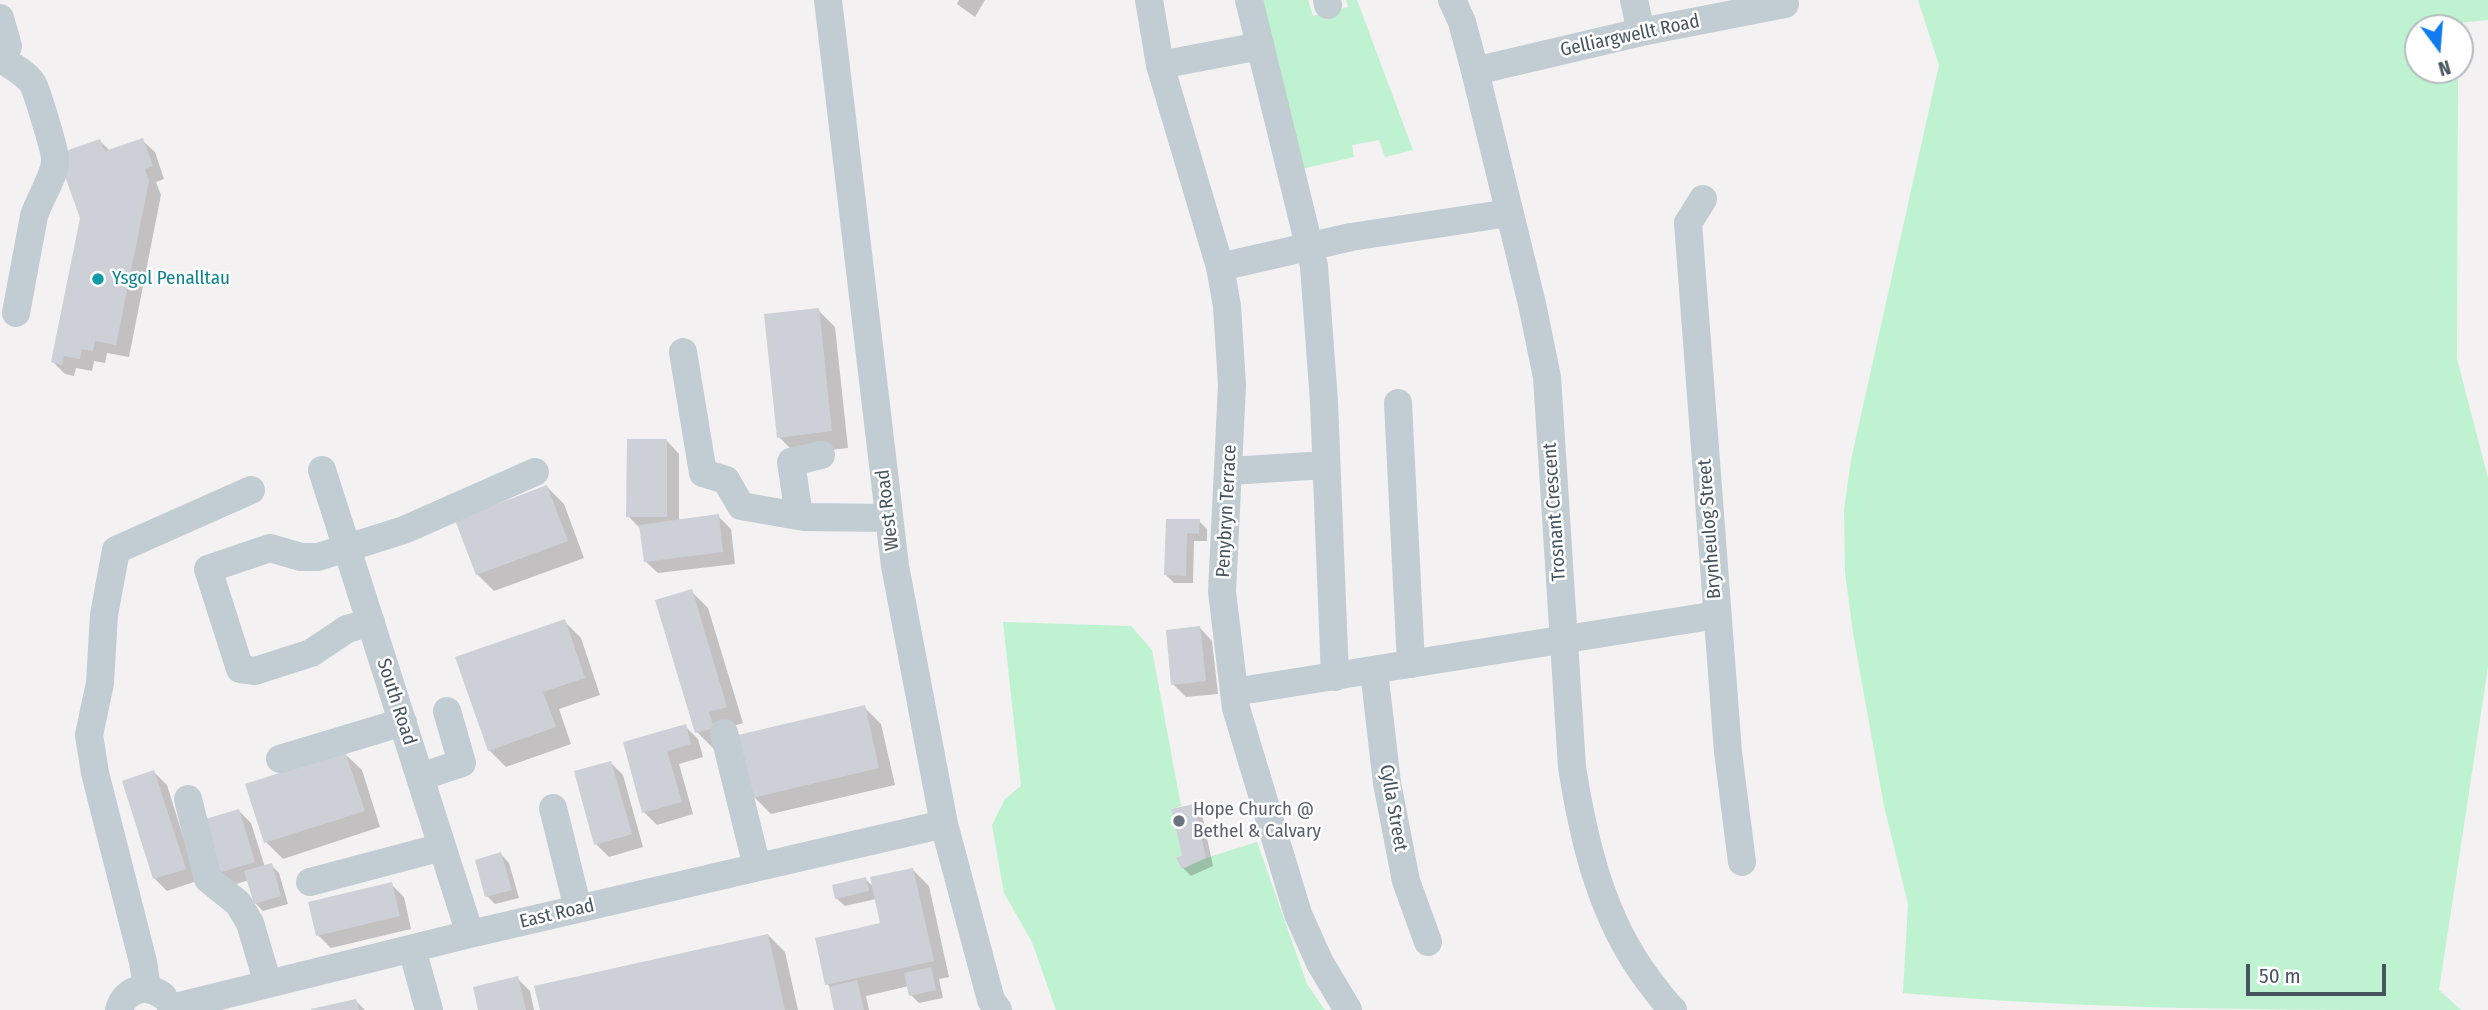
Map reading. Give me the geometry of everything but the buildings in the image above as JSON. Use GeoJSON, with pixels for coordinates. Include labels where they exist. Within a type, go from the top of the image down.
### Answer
{"type":"FeatureCollection","features":[{"type":"Feature","properties":{"kind":"street","name":"West Road"},"geometry":{"type":"LineString","coordinates":[[828,0],[895,566],[944,824],[991,1000],[998,1010]]}},
{"type":"Feature","properties":{"kind":"street","name":"Penybryn Terrace"},"geometry":{"type":"LineString","coordinates":[[1149,0],[1160,65],[1220,267],[1227,306],[1232,385],[1230,471],[1222,592],[1236,708],[1298,914],[1320,963],[1348,1010]]}},
{"type":"Feature","properties":{"kind":"street"},"geometry":{"type":"LineString","coordinates":[[1249,0],[1314,266],[1321,361],[1335,677]]}},
{"type":"Feature","properties":{"kind":"street","name":"Trosnant Crescent"},"geometry":{"type":"LineString","coordinates":[[1452,0],[1462,22],[1475,71],[1532,304],[1547,377],[1572,766],[1581,825],[1594,875],[1634,962],[1673,1010]]}},
{"type":"Feature","properties":{"kind":"street"},"geometry":{"type":"LineString","coordinates":[[1634,0],[1641,32]]}},
{"type":"Feature","properties":{"kind":"street","name":"Gelliargwellt Road"},"geometry":{"type":"LineString","coordinates":[[1475,71],[1641,32],[1786,4]]}},
{"type":"Feature","properties":{"kind":"street"},"geometry":{"type":"LineString","coordinates":[[0,18],[8,46],[1,61],[22,72],[32,83],[55,159],[52,173],[36,208],[16,313]]}},
{"type":"Feature","properties":{"kind":"street"},"geometry":{"type":"LineString","coordinates":[[1160,65],[1259,46]]}},
{"type":"Feature","properties":{"kind":"street","name":"Brynheulog Street"},"geometry":{"type":"LineString","coordinates":[[1703,199],[1688,223],[1728,752],[1742,862]]}},
{"type":"Feature","properties":{"kind":"street"},"geometry":{"type":"LineString","coordinates":[[1220,267],[1351,237],[1509,214]]}},
{"type":"Feature","properties":{"kind":"street"},"geometry":{"type":"LineString","coordinates":[[683,352],[703,473],[726,480],[741,506],[799,516],[889,518]]}},
{"type":"Feature","properties":{"kind":"street"},"geometry":{"type":"LineString","coordinates":[[1398,403],[1412,664]]}},
{"type":"Feature","properties":{"kind":"street"},"geometry":{"type":"LineString","coordinates":[[799,516],[791,462],[821,455]]}},
{"type":"Feature","properties":{"kind":"street"},"geometry":{"type":"LineString","coordinates":[[1230,471],[1325,465]]}},
{"type":"Feature","properties":{"kind":"street","name":"South Road"},"geometry":{"type":"LineString","coordinates":[[322,470],[470,934]]}},
{"type":"Feature","properties":{"kind":"street"},"geometry":{"type":"LineString","coordinates":[[371,622],[347,629],[311,653],[255,671],[240,669],[208,569],[270,548],[300,557],[318,556],[404,530],[535,472]]}},
{"type":"Feature","properties":{"kind":"street"},"geometry":{"type":"LineString","coordinates":[[119,1010],[124,998],[131,992],[146,988],[143,962],[95,773],[89,735],[100,683],[104,615],[116,550],[251,490]]}},
{"type":"Feature","properties":{"kind":"street"},"geometry":{"type":"LineString","coordinates":[[1234,692],[1717,615]]}},
{"type":"Feature","properties":{"kind":"street","name":"Cylla Street"},"geometry":{"type":"LineString","coordinates":[[1374,671],[1387,783],[1406,881],[1428,942]]}},
{"type":"Feature","properties":{"kind":"street"},"geometry":{"type":"LineString","coordinates":[[420,777],[462,763],[447,711]]}},
{"type":"Feature","properties":{"kind":"street"},"geometry":{"type":"LineString","coordinates":[[280,759],[403,722]]}},
{"type":"Feature","properties":{"kind":"street"},"geometry":{"type":"LineString","coordinates":[[724,733],[757,867]]}},
{"type":"Feature","properties":{"kind":"street"},"geometry":{"type":"LineString","coordinates":[[188,799],[208,879],[238,903],[250,923],[268,984]]}},
{"type":"Feature","properties":{"kind":"street"},"geometry":{"type":"LineString","coordinates":[[553,808],[578,909]]}},
{"type":"Feature","properties":{"kind":"street","name":"East Road"},"geometry":{"type":"LineString","coordinates":[[146,988],[162,994],[171,1009],[470,934],[944,824]]}},
{"type":"Feature","properties":{"kind":"street"},"geometry":{"type":"LineString","coordinates":[[310,882],[442,847]]}},
{"type":"Feature","properties":{"kind":"street"},"geometry":{"type":"LineString","coordinates":[[412,949],[429,1010]]}},
{"type":"Feature","properties":{"kind":"green space"},"geometry":{"type":"Polygon","coordinates":[[[1255,0],[1308,0],[1313,16],[1348,7],[1346,0],[1357,0],[1413,150],[1385,157],[1379,140],[1352,145],[1354,157],[1301,169],[1255,0]]]}},
{"type":"Feature","properties":{"kind":"green space"},"geometry":{"type":"Polygon","coordinates":[[[1918,0],[2488,0],[2488,20],[2474,21],[2474,14],[2404,14],[2404,84],[2458,84],[2457,359],[2488,478],[2488,667],[2439,990],[2461,1010],[2112,1006],[1903,993],[1908,904],[1884,806],[1853,633],[1845,572],[1844,509],[1851,460],[1939,65],[1918,0]]]}},
{"type":"Feature","properties":{"kind":"green space"},"geometry":{"type":"Polygon","coordinates":[[[1003,622],[1131,626],[1152,650],[1181,806],[1171,809],[1182,855],[1176,858],[1182,869],[1206,858],[1257,842],[1307,984],[1325,1010],[1056,1010],[1032,942],[1004,893],[992,825],[1005,799],[1021,786],[1003,622]]]}},
{"type":"Feature","properties":{"kind":"place","name":"Ysgol Penalltau"},"geometry":{"type":"Point","coordinates":[98,279]}},
{"type":"Feature","properties":{"kind":"place","name":"Hope Church @ Bethel & Calvary"},"geometry":{"type":"Point","coordinates":[1179,821]}}]}
